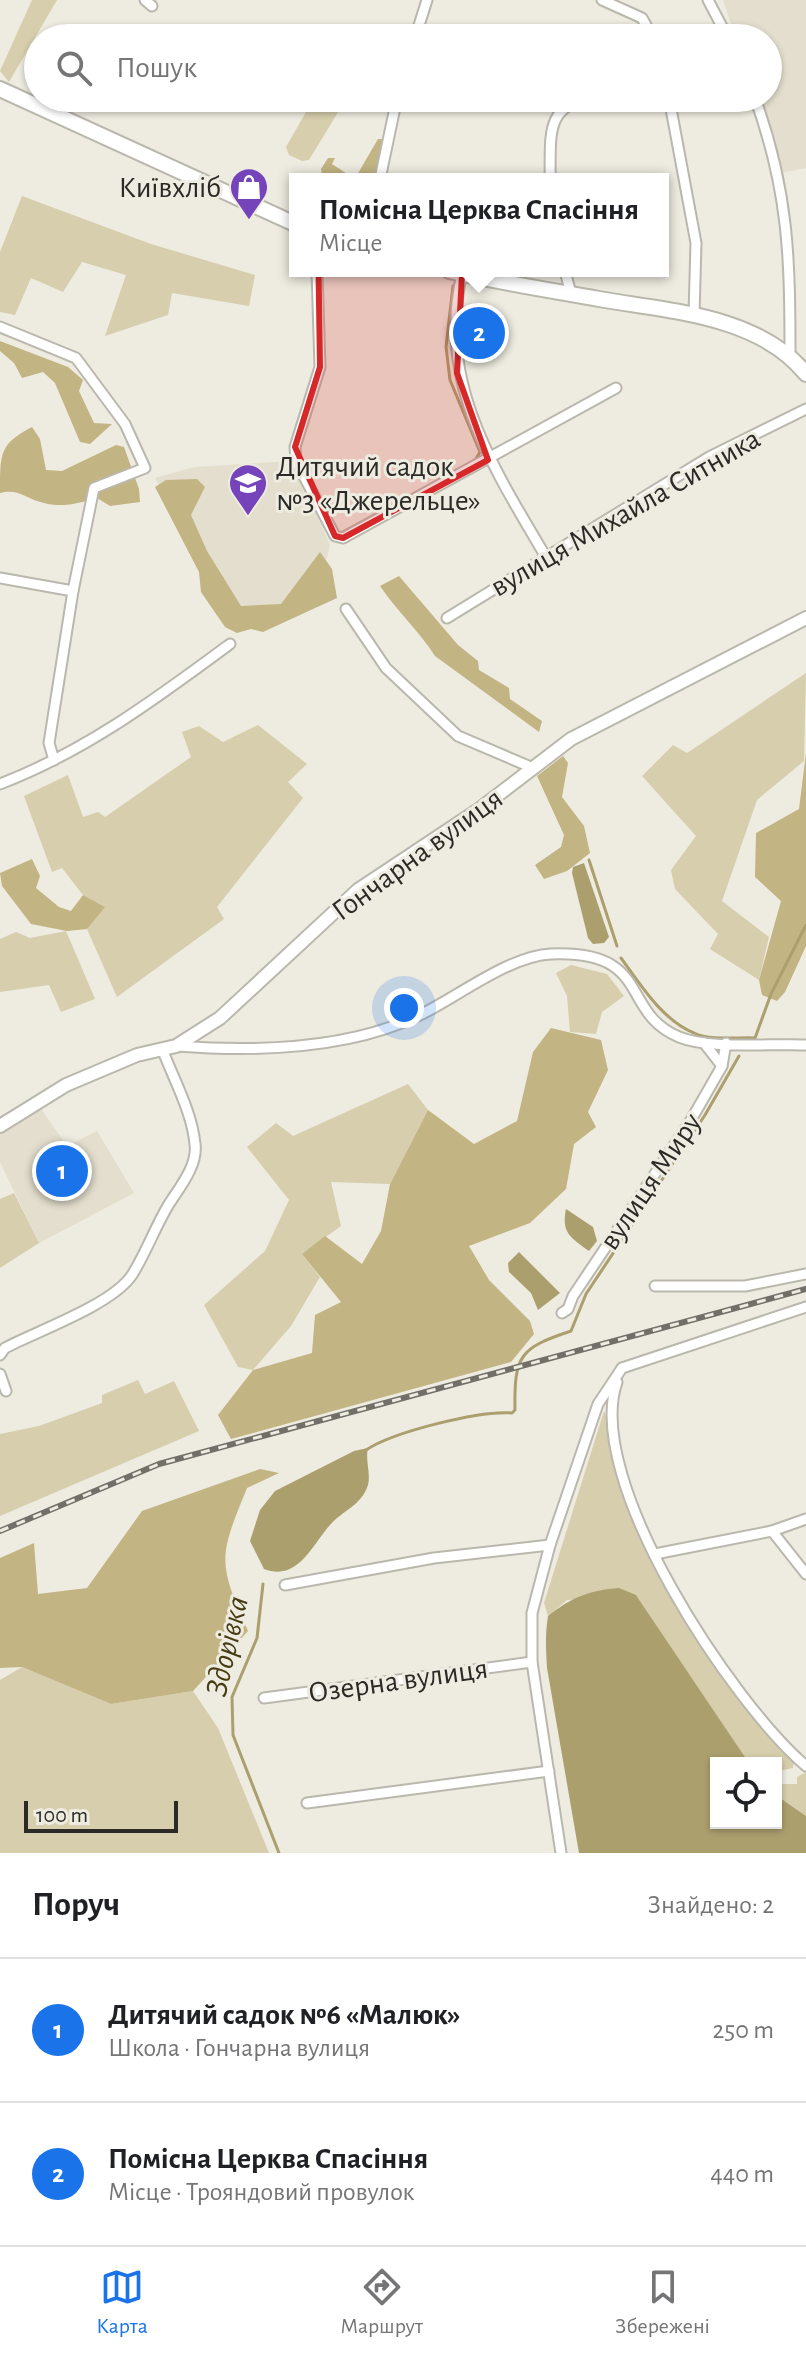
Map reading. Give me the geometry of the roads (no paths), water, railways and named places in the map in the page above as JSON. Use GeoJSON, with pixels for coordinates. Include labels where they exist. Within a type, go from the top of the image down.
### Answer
{"type":"FeatureCollection","features":[{"type":"Feature","properties":{"kind":"main road"},"geometry":{"type":"LineString","coordinates":[[0,89],[24,100]]}},
{"type":"Feature","properties":{"kind":"main road"},"geometry":{"type":"LineString","coordinates":[[50,112],[289,221]]}},
{"type":"Feature","properties":{"kind":"main road"},"geometry":{"type":"LineString","coordinates":[[481,277],[694,315],[749,334],[790,357],[806,374]]}},
{"type":"Feature","properties":{"kind":"street"},"geometry":{"type":"LineString","coordinates":[[419,24],[427,0]]}},
{"type":"Feature","properties":{"kind":"street"},"geometry":{"type":"LineString","coordinates":[[602,0],[642,18],[645,24]]}},
{"type":"Feature","properties":{"kind":"street"},"geometry":{"type":"LineString","coordinates":[[708,0],[721,24]]}},
{"type":"Feature","properties":{"kind":"street"},"geometry":{"type":"LineString","coordinates":[[381,173],[394,112]]}},
{"type":"Feature","properties":{"kind":"street"},"geometry":{"type":"LineString","coordinates":[[550,173],[550,143],[559,112]]}},
{"type":"Feature","properties":{"kind":"street"},"geometry":{"type":"LineString","coordinates":[[672,112],[696,243],[694,315]]}},
{"type":"Feature","properties":{"kind":"street"},"geometry":{"type":"LineString","coordinates":[[760,112],[769,136],[786,211],[790,357]]}},
{"type":"Feature","properties":{"kind":"street"},"geometry":{"type":"LineString","coordinates":[[317,277],[320,367],[295,447],[296,461],[335,536],[343,538],[616,388]]}},
{"type":"Feature","properties":{"kind":"street"},"geometry":{"type":"LineString","coordinates":[[455,277],[454,348],[457,373],[488,460],[546,557]]}},
{"type":"Feature","properties":{"kind":"street"},"geometry":{"type":"LineString","coordinates":[[567,277],[571,294]]}},
{"type":"Feature","properties":{"kind":"street"},"geometry":{"type":"LineString","coordinates":[[0,327],[76,358],[125,424],[145,468],[94,488],[73,591],[49,743],[54,760]]}},
{"type":"Feature","properties":{"kind":"street","name":"вулиця Михайла Ситника"},"geometry":{"type":"LineString","coordinates":[[447,618],[709,457],[806,409]]}},
{"type":"Feature","properties":{"kind":"street"},"geometry":{"type":"LineString","coordinates":[[0,578],[73,591]]}},
{"type":"Feature","properties":{"kind":"street"},"geometry":{"type":"LineString","coordinates":[[346,609],[386,668],[458,736],[533,768]]}},
{"type":"Feature","properties":{"kind":"street","name":"Гончарна вулиця"},"geometry":{"type":"LineString","coordinates":[[2,1122],[66,1085],[137,1055],[170,1048],[220,1018],[358,890],[477,811],[571,739],[806,618]]}},
{"type":"Feature","properties":{"kind":"street"},"geometry":{"type":"LineString","coordinates":[[0,784],[54,760],[127,720],[230,644]]}},
{"type":"Feature","properties":{"kind":"street"},"geometry":{"type":"LineString","coordinates":[[0,1355],[5,1348],[73,1316],[120,1287],[131,1275],[149,1237],[191,1169],[196,1147],[170,1048],[273,1048],[366,1035],[419,1015],[525,958],[570,954],[610,962],[622,971],[659,1023],[679,1037],[704,1043],[806,1045]]}},
{"type":"Feature","properties":{"kind":"street"},"geometry":{"type":"LineString","coordinates":[[704,1043],[722,1066]]}},
{"type":"Feature","properties":{"kind":"street","name":"вулиця Миру"},"geometry":{"type":"LineString","coordinates":[[562,1313],[568,1309],[573,1296],[691,1120],[722,1066],[726,1043]]}},
{"type":"Feature","properties":{"kind":"street"},"geometry":{"type":"LineString","coordinates":[[655,1286],[745,1286],[806,1274]]}},
{"type":"Feature","properties":{"kind":"street"},"geometry":{"type":"LineString","coordinates":[[561,1853],[532,1662],[532,1613],[550,1545],[598,1404],[622,1368],[806,1307]]}},
{"type":"Feature","properties":{"kind":"street"},"geometry":{"type":"LineString","coordinates":[[622,1368],[611,1399],[616,1449],[655,1554],[676,1599],[752,1708],[806,1766]]}},
{"type":"Feature","properties":{"kind":"street"},"geometry":{"type":"LineString","coordinates":[[0,1374],[6,1391]]}},
{"type":"Feature","properties":{"kind":"street"},"geometry":{"type":"LineString","coordinates":[[655,1554],[772,1531],[806,1519]]}},
{"type":"Feature","properties":{"kind":"street"},"geometry":{"type":"LineString","coordinates":[[772,1531],[806,1574]]}},
{"type":"Feature","properties":{"kind":"street"},"geometry":{"type":"LineString","coordinates":[[285,1585],[434,1558],[550,1545]]}},
{"type":"Feature","properties":{"kind":"street","name":"Озерна вулиця"},"geometry":{"type":"LineString","coordinates":[[264,1698],[532,1662]]}},
{"type":"Feature","properties":{"kind":"street"},"geometry":{"type":"LineString","coordinates":[[307,1803],[549,1771]]}},
{"type":"Feature","properties":{"kind":"waterway"},"geometry":{"type":"LineString","coordinates":[[453,286],[446,347],[450,380],[480,452],[474,462]]}},
{"type":"Feature","properties":{"kind":"waterway"},"geometry":{"type":"LineString","coordinates":[[343,532],[393,505]]}},
{"type":"Feature","properties":{"kind":"waterway"},"geometry":{"type":"LineString","coordinates":[[589,860],[617,946]]}},
{"type":"Feature","properties":{"kind":"waterway"},"geometry":{"type":"LineString","coordinates":[[621,958],[653,1000],[682,1027],[708,1037],[755,1038],[771,994],[806,925]]}},
{"type":"Feature","properties":{"kind":"waterway"},"geometry":{"type":"LineString","coordinates":[[366,1450],[396,1436],[437,1424],[479,1415],[512,1413],[515,1410],[516,1377],[524,1356],[541,1343],[571,1331],[586,1294],[705,1115],[739,1056]]}},
{"type":"Feature","properties":{"kind":"waterway","name":"Здорівка"},"geometry":{"type":"LineString","coordinates":[[263,1584],[257,1638],[232,1697],[233,1735],[279,1853]]}},
{"type":"Feature","properties":{"kind":"railway"},"geometry":{"type":"LineString","coordinates":[[0,1531],[159,1464],[806,1289]]}},
{"type":"Feature","properties":{"kind":"place","name":"Київхліб"},"geometry":{"type":"Point","coordinates":[249,221]}},
{"type":"Feature","properties":{"kind":"place","name":"Помісна Церква Спасіння"},"geometry":{"type":"Point","coordinates":[479,333]}},
{"type":"Feature","properties":{"kind":"place","name":"Дитячий садок №3 «Джерельце»"},"geometry":{"type":"Point","coordinates":[248,517]}},
{"type":"Feature","properties":{"kind":"place","name":"Дитячий садок №6 «Малюк»"},"geometry":{"type":"Point","coordinates":[62,1171]}}]}
